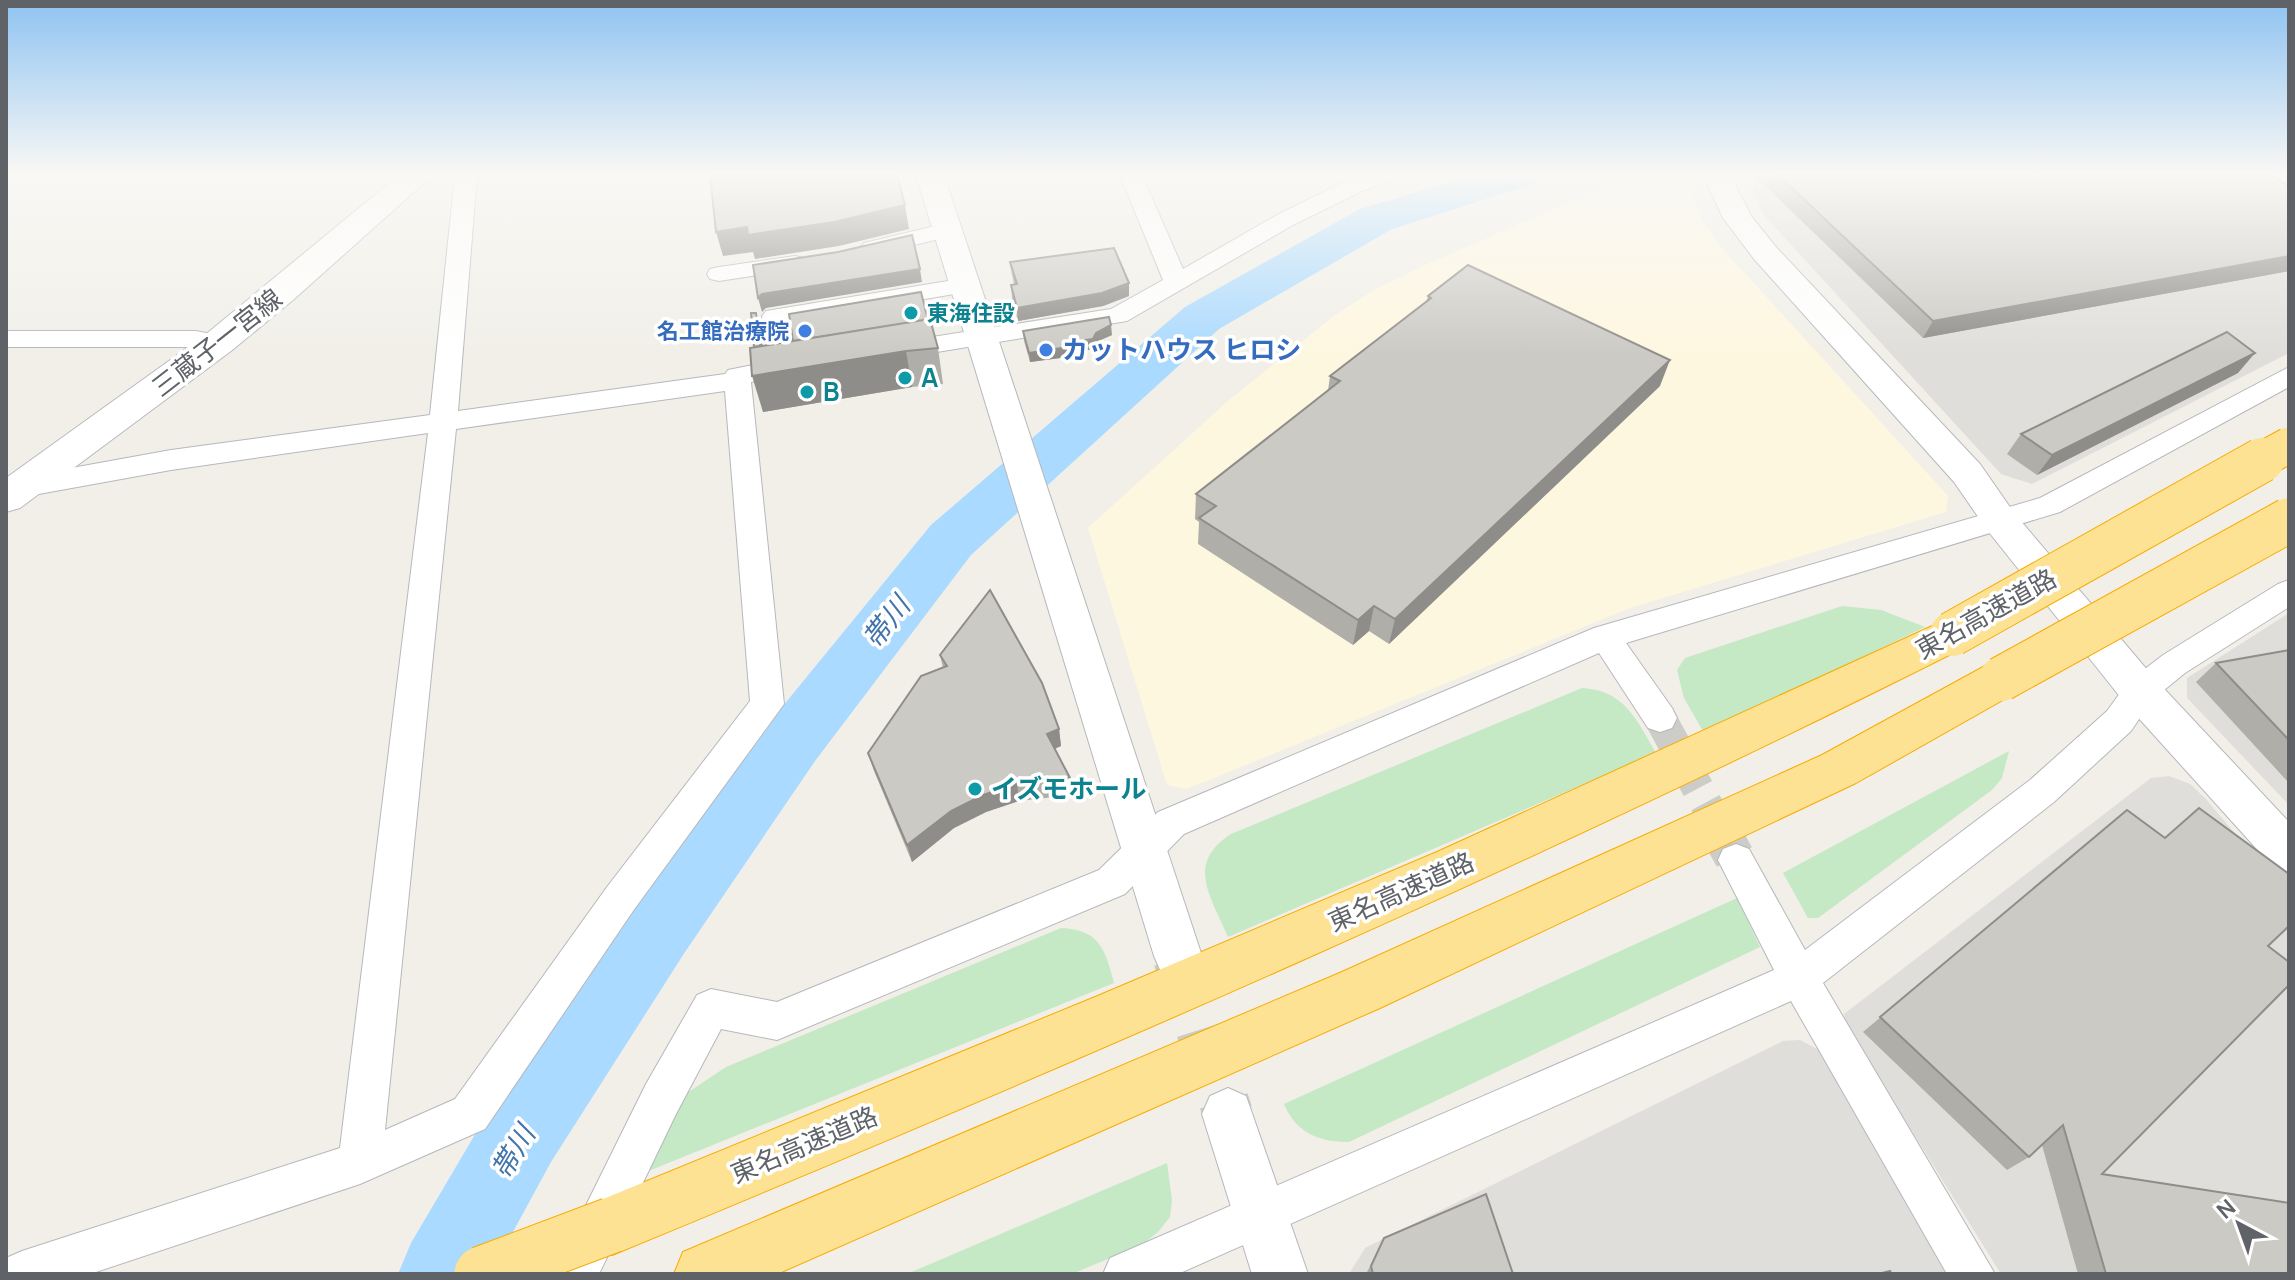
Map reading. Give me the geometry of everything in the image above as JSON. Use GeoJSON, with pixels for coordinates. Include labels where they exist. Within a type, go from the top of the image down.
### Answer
{"type":"FeatureCollection","features":[{"type":"Feature","properties":{"kind":"highway","name":"東名高速道路"},"geometry":{"type":"LineString","coordinates":[[482,1274],[612,1225],[1256,957],[1791,715],[1952,634],[2289,445]]}},
{"type":"Feature","properties":{"kind":"highway"},"geometry":{"type":"LineString","coordinates":[[705,1274],[1361,990],[1839,769],[2289,520]]}},
{"type":"Feature","properties":{"kind":"main road","name":"三蔵子一宮線"},"geometry":{"type":"LineString","coordinates":[[14,492],[218,343],[349,235]]}},
{"type":"Feature","properties":{"kind":"street"},"geometry":{"type":"LineString","coordinates":[[360,1163],[443,423],[460,235]]}},
{"type":"Feature","properties":{"kind":"street"},"geometry":{"type":"LineString","coordinates":[[852,253],[928,235]]}},
{"type":"Feature","properties":{"kind":"street"},"geometry":{"type":"LineString","coordinates":[[950,235],[1178,956]]}},
{"type":"Feature","properties":{"kind":"street"},"geometry":{"type":"LineString","coordinates":[[1156,235],[1176,281]]}},
{"type":"Feature","properties":{"kind":"street"},"geometry":{"type":"LineString","coordinates":[[871,354],[1118,316],[1259,235]]}},
{"type":"Feature","properties":{"kind":"street"},"geometry":{"type":"LineString","coordinates":[[1751,235],[1967,473],[2001,522],[2140,691],[2289,853]]}},
{"type":"Feature","properties":{"kind":"street"},"geometry":{"type":"LineString","coordinates":[[719,274],[825,259]]}},
{"type":"Feature","properties":{"kind":"street"},"geometry":{"type":"LineString","coordinates":[[782,369],[775,316],[966,285]]}},
{"type":"Feature","properties":{"kind":"street"},"geometry":{"type":"LineString","coordinates":[[6,339],[196,339],[218,343]]}},
{"type":"Feature","properties":{"kind":"street"},"geometry":{"type":"LineString","coordinates":[[22,1274],[360,1163],[470,1114],[620,899],[767,704],[737,376],[812,364]]}},
{"type":"Feature","properties":{"kind":"street"},"geometry":{"type":"LineString","coordinates":[[575,1274],[661,1099],[711,1008],[777,1021],[1112,882],[1171,823],[1605,637],[2050,505],[2289,376]]}},
{"type":"Feature","properties":{"kind":"street"},"geometry":{"type":"LineString","coordinates":[[14,492],[171,460],[737,381]]}},
{"type":"Feature","properties":{"kind":"street"},"geometry":{"type":"LineString","coordinates":[[1126,1274],[1799,978],[2042,791],[2119,721],[2140,691],[2174,664],[2289,592]]}},
{"type":"Feature","properties":{"kind":"street"},"geometry":{"type":"LineString","coordinates":[[1605,637],[1660,718]]}},
{"type":"Feature","properties":{"kind":"street"},"geometry":{"type":"LineString","coordinates":[[1736,860],[1799,978],[1972,1274]]}},
{"type":"Feature","properties":{"kind":"street"},"geometry":{"type":"LineString","coordinates":[[1228,1114],[1280,1274]]}},
{"type":"Feature","properties":{"kind":"shaded area"},"geometry":{"type":"Polygon","coordinates":[[[1495,235],[1713,235],[1948,496],[1946,512],[1630,608],[1187,789],[1167,785],[1088,528],[1229,400],[1335,315],[1374,290],[1495,235]]]}},
{"type":"Feature","properties":{"kind":"shaded area"},"geometry":{"type":"Polygon","coordinates":[[[1782,235],[2289,235],[2289,353],[2032,484],[2001,474],[1782,235]]]}},
{"type":"Feature","properties":{"kind":"shaded area"},"geometry":{"type":"Polygon","coordinates":[[[2289,613],[2289,805],[2187,698],[2187,678],[2289,613]]]}},
{"type":"Feature","properties":{"kind":"shaded area"},"geometry":{"type":"Polygon","coordinates":[[[2169,776],[2190,784],[2205,798],[2289,897],[2289,1274],[2001,1274],[1847,1027],[1844,1014],[2151,778],[2169,776]]]}},
{"type":"Feature","properties":{"kind":"shaded area"},"geometry":{"type":"Polygon","coordinates":[[[1800,1040],[1823,1052],[1946,1274],[1349,1274],[1365,1248],[1783,1041],[1800,1040]]]}},
{"type":"Feature","properties":{"kind":"green space"},"geometry":{"type":"Polygon","coordinates":[[[1842,606],[1881,610],[1925,627],[1704,733],[1684,698],[1677,670],[1685,658],[1842,606]]]}},
{"type":"Feature","properties":{"kind":"green space"},"geometry":{"type":"Polygon","coordinates":[[[1582,688],[1609,694],[1619,701],[1635,718],[1656,753],[1228,937],[1209,894],[1205,869],[1217,845],[1231,834],[1582,688]]]}},
{"type":"Feature","properties":{"kind":"green space"},"geometry":{"type":"Polygon","coordinates":[[[2009,751],[2002,778],[1992,790],[1818,918],[1808,918],[1783,873],[2009,751]]]}},
{"type":"Feature","properties":{"kind":"green space"},"geometry":{"type":"Polygon","coordinates":[[[1737,898],[1760,947],[1349,1142],[1310,1134],[1295,1122],[1284,1104],[1737,898]]]}},
{"type":"Feature","properties":{"kind":"green space"},"geometry":{"type":"Polygon","coordinates":[[[1061,928],[1093,937],[1104,951],[1114,983],[646,1172],[687,1093],[726,1067],[1061,928]]]}},
{"type":"Feature","properties":{"kind":"green space"},"geometry":{"type":"Polygon","coordinates":[[[1167,1163],[1172,1200],[1170,1217],[1143,1244],[1072,1274],[907,1274],[1167,1163]]]}},
{"type":"Feature","properties":{"kind":"building"},"geometry":{"type":"Polygon","coordinates":[[[912,235],[920,269],[762,294],[758,298],[753,265],[838,252],[912,235]]]}},
{"type":"Feature","properties":{"kind":"building"},"geometry":{"type":"Polygon","coordinates":[[[1841,235],[2289,235],[2289,256],[1933,321],[1841,235]]]}},
{"type":"Feature","properties":{"kind":"building"},"geometry":{"type":"Polygon","coordinates":[[[1114,248],[1129,283],[1102,293],[1017,308],[1011,285],[1017,284],[1010,262],[1114,248]]]}},
{"type":"Feature","properties":{"kind":"building"},"geometry":{"type":"Polygon","coordinates":[[[1468,265],[1670,360],[1395,619],[1374,606],[1358,620],[1199,518],[1216,506],[1196,494],[1340,381],[1330,376],[1431,298],[1428,296],[1468,265]]]}},
{"type":"Feature","properties":{"kind":"building"},"geometry":{"type":"Polygon","coordinates":[[[921,292],[928,320],[793,341],[789,314],[921,292]]]}},
{"type":"Feature","properties":{"kind":"building"},"geometry":{"type":"Polygon","coordinates":[[[751,313],[756,313],[760,346],[754,347],[751,313]]]}},
{"type":"Feature","properties":{"kind":"building"},"geometry":{"type":"Polygon","coordinates":[[[1109,317],[1111,325],[1096,333],[1093,339],[1066,343],[1068,347],[1029,353],[1023,331],[1109,317]]]}},
{"type":"Feature","properties":{"kind":"building"},"geometry":{"type":"Polygon","coordinates":[[[930,319],[938,348],[752,376],[750,348],[930,319]]]}},
{"type":"Feature","properties":{"kind":"building"},"geometry":{"type":"Polygon","coordinates":[[[2227,332],[2255,353],[2052,455],[2021,434],[2227,332]]]}},
{"type":"Feature","properties":{"kind":"building"},"geometry":{"type":"Polygon","coordinates":[[[990,590],[1042,683],[1059,729],[1047,734],[1070,778],[1017,784],[983,795],[951,811],[907,845],[868,753],[921,676],[947,666],[940,655],[990,590]]]}},
{"type":"Feature","properties":{"kind":"building"},"geometry":{"type":"Polygon","coordinates":[[[2289,650],[2289,740],[2216,663],[2289,650]]]}},
{"type":"Feature","properties":{"kind":"building"},"geometry":{"type":"Polygon","coordinates":[[[2199,808],[2289,874],[2289,926],[2268,946],[2289,962],[2289,985],[2102,1174],[2289,1203],[2289,1274],[2106,1274],[2063,1125],[2029,1157],[1880,1017],[2127,810],[2165,838],[2199,808]]]}},
{"type":"Feature","properties":{"kind":"building"},"geometry":{"type":"Polygon","coordinates":[[[1486,1194],[1513,1274],[1373,1274],[1371,1266],[1384,1238],[1486,1194]]]}},
{"type":"Feature","properties":{"kind":"waterway","name":"帯川"},"geometry":{"type":"LineString","coordinates":[[442,1274],[522,1133],[659,928],[792,742],[951,540],[1202,318],[1348,235]]}},
{"type":"Feature","properties":{"kind":"tunnel"},"geometry":{"type":"LineString","coordinates":[[1660,718],[1717,824]]}},
{"type":"Feature","properties":{"kind":"tunnel"},"geometry":{"type":"LineString","coordinates":[[1715,822],[1736,860]]}},
{"type":"Feature","properties":{"kind":"tunnel"},"geometry":{"type":"LineString","coordinates":[[1178,958],[1228,1114]]}},
{"type":"Feature","properties":{"kind":"place","name":"東海住設"},"geometry":{"type":"Point","coordinates":[911,313]}},
{"type":"Feature","properties":{"kind":"place","name":"名工館治療院"},"geometry":{"type":"Point","coordinates":[805,331]}},
{"type":"Feature","properties":{"kind":"place","name":"カットハウス ヒロシ"},"geometry":{"type":"Point","coordinates":[1046,350]}},
{"type":"Feature","properties":{"kind":"place","name":"A"},"geometry":{"type":"Point","coordinates":[905,378]}},
{"type":"Feature","properties":{"kind":"place","name":"B"},"geometry":{"type":"Point","coordinates":[807,392]}},
{"type":"Feature","properties":{"kind":"place","name":"イズモホール"},"geometry":{"type":"Point","coordinates":[975,789]}}]}
